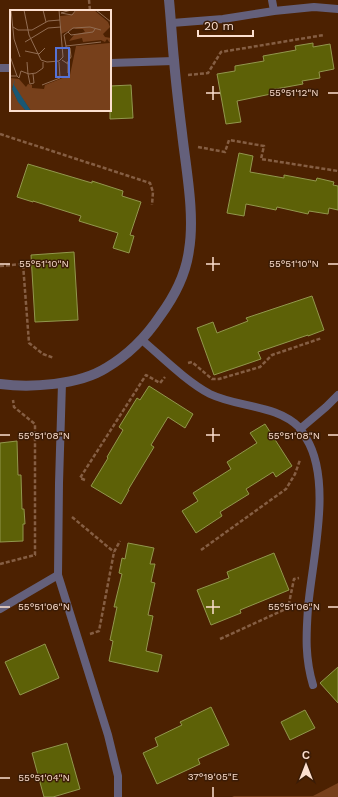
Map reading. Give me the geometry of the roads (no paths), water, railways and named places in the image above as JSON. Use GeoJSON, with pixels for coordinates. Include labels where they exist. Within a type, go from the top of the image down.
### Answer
{"type":"FeatureCollection","features":[{"type":"Feature","properties":{"kind":"street"},"geometry":{"type":"LineString","coordinates":[[5,385],[62,383],[86,377],[105,369],[124,356],[142,340],[154,325],[167,306],[187,264],[190,248],[190,200],[174,60],[169,0]]}},
{"type":"Feature","properties":{"kind":"lane"},"geometry":{"type":"LineString","coordinates":[[272,0],[274,11]]}},
{"type":"Feature","properties":{"kind":"lane"},"geometry":{"type":"LineString","coordinates":[[172,23],[223,19],[274,11],[314,8],[338,9]]}},
{"type":"Feature","properties":{"kind":"lane"},"geometry":{"type":"LineString","coordinates":[[111,63],[174,60]]}},
{"type":"Feature","properties":{"kind":"lane"},"geometry":{"type":"LineString","coordinates":[[142,340],[191,382],[210,394],[229,401],[268,410],[285,417],[300,428],[308,442],[315,457],[320,493],[307,623],[306,653],[308,670],[313,686]]}},
{"type":"Feature","properties":{"kind":"lane"},"geometry":{"type":"LineString","coordinates":[[62,383],[58,575],[108,735],[118,776],[118,797]]}},
{"type":"Feature","properties":{"kind":"lane"},"geometry":{"type":"LineString","coordinates":[[300,428],[338,395]]}},
{"type":"Feature","properties":{"kind":"lane"},"geometry":{"type":"LineString","coordinates":[[0,609],[58,575]]}}]}
